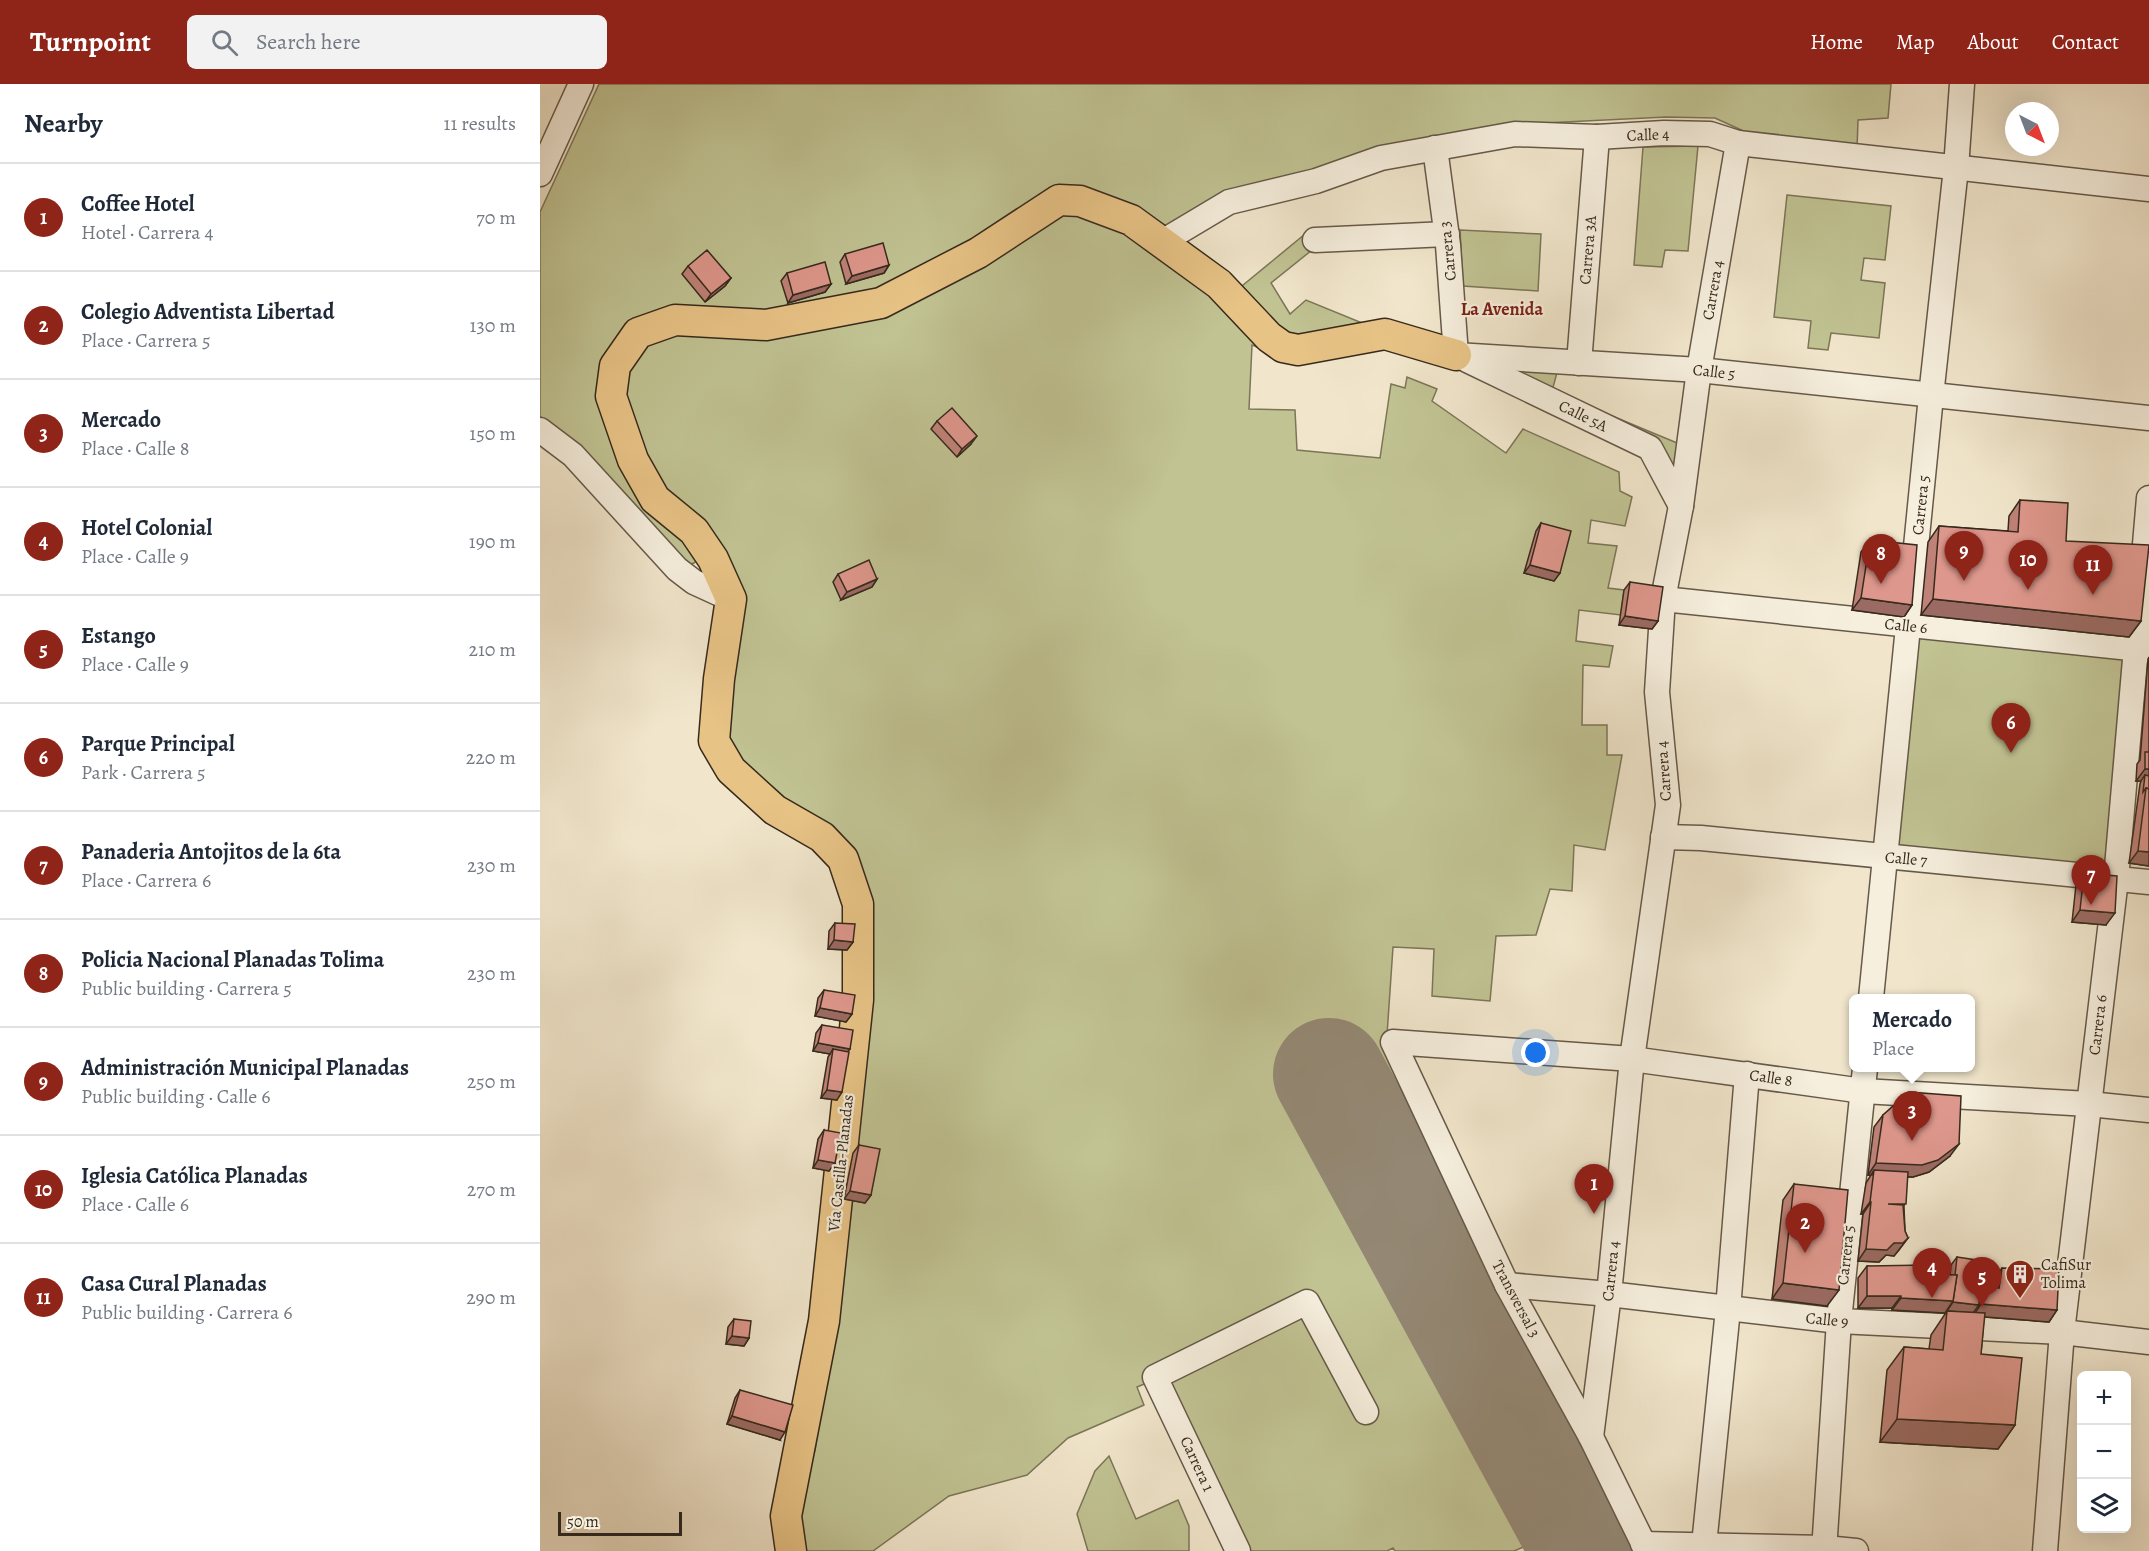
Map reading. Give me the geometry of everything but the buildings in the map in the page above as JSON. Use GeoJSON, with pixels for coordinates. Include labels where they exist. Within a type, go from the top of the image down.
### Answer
{"type":"FeatureCollection","features":[{"type":"Feature","properties":{"kind":"main road"},"geometry":{"type":"LineString","coordinates":[[731,599],[713,559],[694,531],[655,499],[633,460],[611,396],[615,366],[638,333],[675,320],[766,325],[880,303],[978,253],[1059,200],[1080,201],[1131,220],[1162,242]]}},
{"type":"Feature","properties":{"kind":"main road","name":"Calle 5"},"geometry":{"type":"LineString","coordinates":[[1162,242],[1219,284],[1269,337],[1283,347],[1298,350],[1385,334],[1456,355]]}},
{"type":"Feature","properties":{"kind":"main road","name":"Vía Castilla-Planadas"},"geometry":{"type":"LineString","coordinates":[[731,599],[719,679],[714,741],[731,770],[775,810],[822,837],[843,859],[858,904],[858,1000],[824,1321],[786,1516],[791,1551]]}},
{"type":"Feature","properties":{"kind":"street"},"geometry":{"type":"LineString","coordinates":[[540,174],[581,84]]}},
{"type":"Feature","properties":{"kind":"street","name":"Carrera 5"},"geometry":{"type":"LineString","coordinates":[[1871,994],[1956,168],[1962,84]]}},
{"type":"Feature","properties":{"kind":"street","name":"Calle 4"},"geometry":{"type":"LineString","coordinates":[[1162,242],[1229,202],[1316,181],[1381,158],[1515,134],[1597,137],[1664,133],[1710,134],[1738,143],[2149,189]]}},
{"type":"Feature","properties":{"kind":"street","name":"Carrera 3A"},"geometry":{"type":"LineString","coordinates":[[1579,363],[1597,137]]}},
{"type":"Feature","properties":{"kind":"street","name":"Carrera 4"},"geometry":{"type":"LineString","coordinates":[[1591,1437],[1609,1294],[1632,1059],[1668,805],[1657,692],[1664,599],[1681,506],[1699,370],[1738,143]]}},
{"type":"Feature","properties":{"kind":"street","name":"Carrera 3"},"geometry":{"type":"LineString","coordinates":[[1435,148],[1447,234],[1456,355]]}},
{"type":"Feature","properties":{"kind":"street"},"geometry":{"type":"LineString","coordinates":[[1315,240],[1447,234]]}},
{"type":"Feature","properties":{"kind":"street","name":"Calle 5"},"geometry":{"type":"LineString","coordinates":[[1456,355],[1699,370],[2149,418]]}},
{"type":"Feature","properties":{"kind":"street","name":"Calle 5A"},"geometry":{"type":"LineString","coordinates":[[1456,355],[1650,448],[1681,506]]}},
{"type":"Feature","properties":{"kind":"street"},"geometry":{"type":"LineString","coordinates":[[540,430],[573,455],[677,569],[694,582],[731,599]]}},
{"type":"Feature","properties":{"kind":"street","name":"Carrera 6"},"geometry":{"type":"LineString","coordinates":[[2045,1551],[2062,1332],[2143,650],[2149,498]]}},
{"type":"Feature","properties":{"kind":"street","name":"Calle 6"},"geometry":{"type":"LineString","coordinates":[[1664,599],[2143,650]]}},
{"type":"Feature","properties":{"kind":"street"},"geometry":{"type":"LineString","coordinates":[[1668,805],[1701,838]]}},
{"type":"Feature","properties":{"kind":"street","name":"Calle 7"},"geometry":{"type":"LineString","coordinates":[[1663,837],[1701,838],[2149,882]]}},
{"type":"Feature","properties":{"kind":"street","name":"Calle 8"},"geometry":{"type":"LineString","coordinates":[[1393,1042],[1632,1059],[1748,1074],[1864,1079],[2149,1110]]}},
{"type":"Feature","properties":{"kind":"street","name":"Transversal 3"},"geometry":{"type":"LineString","coordinates":[[1393,1042],[1507,1285],[1591,1437],[1645,1547]]}},
{"type":"Feature","properties":{"kind":"street"},"geometry":{"type":"LineString","coordinates":[[1704,1545],[1728,1309],[1748,1074]]}},
{"type":"Feature","properties":{"kind":"street","name":"Carrera 5"},"geometry":{"type":"LineString","coordinates":[[1825,1549],[1839,1322],[1864,1079]]}},
{"type":"Feature","properties":{"kind":"street","name":"Calle 9"},"geometry":{"type":"LineString","coordinates":[[1507,1285],[1609,1294],[1839,1322],[2062,1332],[2149,1342]]}},
{"type":"Feature","properties":{"kind":"street","name":"Carrera 1"},"geometry":{"type":"LineString","coordinates":[[1238,1551],[1155,1377],[1307,1302],[1366,1412]]}},
{"type":"Feature","properties":{"kind":"street"},"geometry":{"type":"LineString","coordinates":[[1645,1547],[1704,1545],[1856,1551]]}},
{"type":"Feature","properties":{"kind":"green space"},"geometry":{"type":"Polygon","coordinates":[[[599,84],[1891,84],[1888,118],[1858,120],[1857,150],[1750,134],[1715,118],[1666,117],[1523,124],[1432,143],[1167,234],[1093,197],[875,297],[635,329],[605,399],[701,557],[685,566],[587,458],[540,416],[540,212],[599,84]]]}},
{"type":"Feature","properties":{"kind":"green space"},"geometry":{"type":"Polygon","coordinates":[[[1698,146],[1688,251],[1665,250],[1662,267],[1634,265],[1643,147],[1698,146]]]}},
{"type":"Feature","properties":{"kind":"green space"},"geometry":{"type":"Polygon","coordinates":[[[1787,195],[1891,206],[1885,260],[1864,258],[1861,280],[1885,283],[1879,338],[1831,333],[1828,350],[1808,348],[1811,321],[1774,317],[1787,195]]]}},
{"type":"Feature","properties":{"kind":"green space"},"geometry":{"type":"Polygon","coordinates":[[[1061,208],[1129,227],[1213,291],[1270,352],[1252,345],[1249,409],[1295,410],[1297,450],[1380,458],[1391,384],[1405,388],[1407,377],[1437,389],[1432,401],[1506,453],[1523,429],[1619,472],[1620,491],[1632,497],[1625,526],[1591,520],[1588,543],[1617,546],[1608,588],[1624,590],[1621,615],[1579,610],[1576,641],[1613,646],[1609,667],[1583,665],[1582,725],[1607,725],[1607,755],[1622,755],[1605,850],[1574,845],[1572,891],[1550,889],[1536,935],[1496,936],[1490,1001],[1432,996],[1434,949],[1393,947],[1387,1035],[1643,1551],[1531,1551],[1528,1545],[1514,1551],[1395,1551],[1393,1548],[1387,1551],[1247,1551],[1154,1380],[1137,1387],[1144,1405],[1068,1438],[1027,1475],[949,1496],[873,1551],[800,1551],[795,1515],[815,1450],[833,1334],[871,907],[739,765],[725,738],[739,597],[666,495],[645,459],[620,395],[621,371],[644,342],[677,328],[829,318],[1061,208]]]}},
{"type":"Feature","properties":{"kind":"green space"},"geometry":{"type":"Polygon","coordinates":[[[1310,230],[1312,250],[1271,283],[1290,314],[1306,300],[1367,325],[1288,339],[1237,290],[1310,230]]]}},
{"type":"Feature","properties":{"kind":"green space"},"geometry":{"type":"Polygon","coordinates":[[[1460,230],[1541,234],[1538,291],[1463,286],[1460,230]]]}},
{"type":"Feature","properties":{"kind":"green space"},"geometry":{"type":"Polygon","coordinates":[[[1480,361],[1558,369],[1552,391],[1682,445],[1678,491],[1654,441],[1480,361]]]}},
{"type":"Feature","properties":{"kind":"green space"},"geometry":{"type":"Polygon","coordinates":[[[1916,637],[2124,656],[2107,869],[1897,850],[1916,637]]]}},
{"type":"Feature","properties":{"kind":"green space"},"geometry":{"type":"Polygon","coordinates":[[[1109,1456],[1136,1519],[1178,1500],[1189,1526],[1189,1551],[1088,1551],[1077,1514],[1095,1471],[1109,1456]]]}},
{"type":"Feature","properties":{"kind":"runway"},"geometry":{"type":"LineString","coordinates":[[1329,1074],[1588,1551]]}},
{"type":"Feature","properties":{"kind":"place","name":"Administración Municipal Planadas"},"geometry":{"type":"Point","coordinates":[1964,581]}},
{"type":"Feature","properties":{"kind":"place","name":"Policia Nacional Planadas Tolima"},"geometry":{"type":"Point","coordinates":[1881,584]}},
{"type":"Feature","properties":{"kind":"place","name":"Iglesia Católica Planadas"},"geometry":{"type":"Point","coordinates":[2028,590]}},
{"type":"Feature","properties":{"kind":"place","name":"Casa Cural Planadas"},"geometry":{"type":"Point","coordinates":[2093,595]}},
{"type":"Feature","properties":{"kind":"place","name":"Parque Principal"},"geometry":{"type":"Point","coordinates":[2011,753]}},
{"type":"Feature","properties":{"kind":"place","name":"Panaderia Antojitos de la 6ta"},"geometry":{"type":"Point","coordinates":[2091,905]}},
{"type":"Feature","properties":{"kind":"place","name":"Mercado"},"geometry":{"type":"Point","coordinates":[1912,1141]}},
{"type":"Feature","properties":{"kind":"place","name":"Coffee Hotel"},"geometry":{"type":"Point","coordinates":[1594,1214]}},
{"type":"Feature","properties":{"kind":"place","name":"Colegio Adventista Libertad"},"geometry":{"type":"Point","coordinates":[1805,1253]}},
{"type":"Feature","properties":{"kind":"place","name":"Hotel Colonial"},"geometry":{"type":"Point","coordinates":[1932,1298]}},
{"type":"Feature","properties":{"kind":"place","name":"CafiSur Tolima"},"geometry":{"type":"Point","coordinates":[2020,1300]}},
{"type":"Feature","properties":{"kind":"place","name":"Estango"},"geometry":{"type":"Point","coordinates":[1982,1307]}},
{"type":"Feature","properties":{"kind":"district","name":"La Avenida"},"geometry":{"type":"Point","coordinates":[1502,309]}}]}
